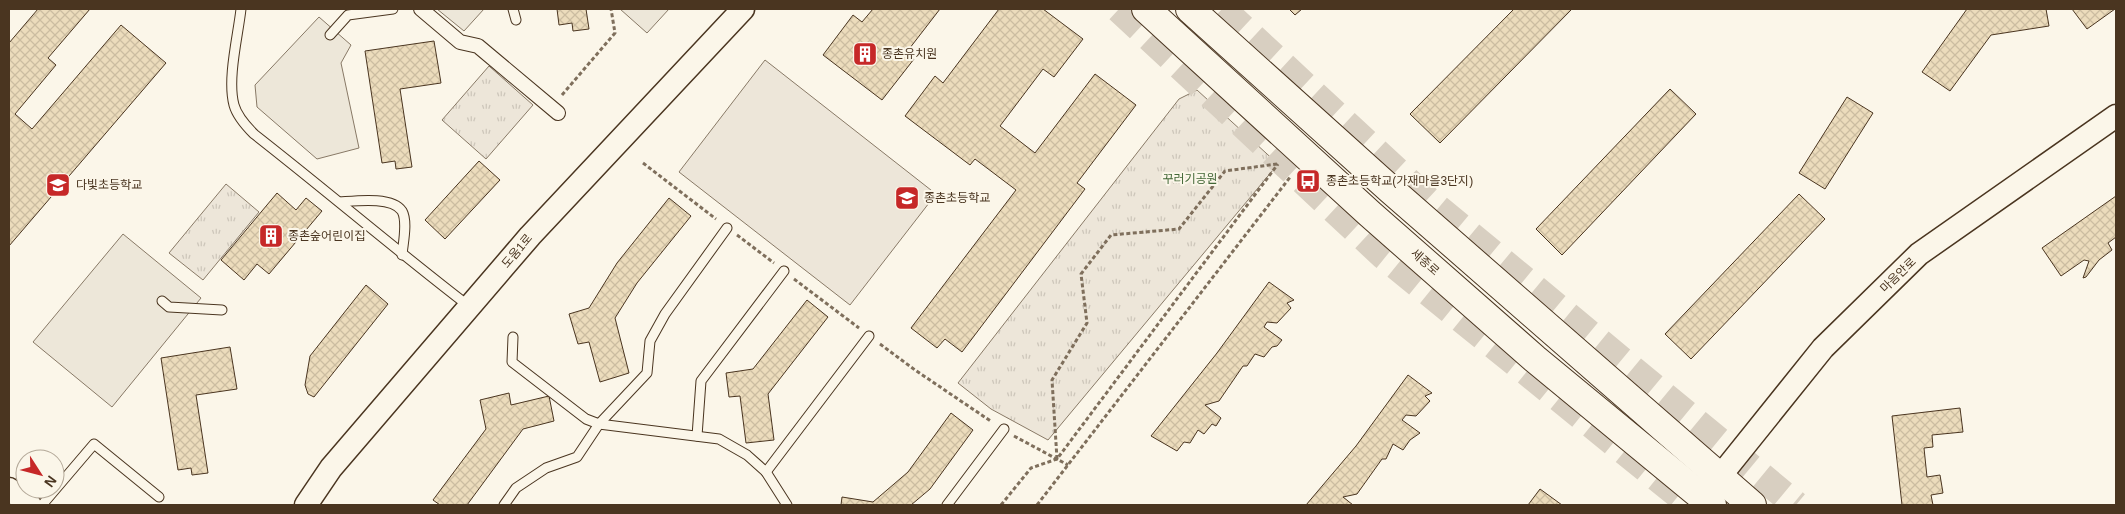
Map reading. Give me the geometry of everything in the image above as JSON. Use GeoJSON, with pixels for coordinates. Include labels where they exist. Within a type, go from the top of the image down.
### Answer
{"type":"FeatureCollection","features":[{"type":"Feature","properties":{"kind":"main road","name":"세종로"},"geometry":{"type":"LineString","coordinates":[[1146,9],[1370,214],[1557,377],[1708,497],[1752,505]]}},
{"type":"Feature","properties":{"kind":"main road","name":"세종로"},"geometry":{"type":"LineString","coordinates":[[1190,9],[1391,190],[1708,497]]}},
{"type":"Feature","properties":{"kind":"street"},"geometry":{"type":"LineString","coordinates":[[421,9],[460,42],[478,46],[555,110]]}},
{"type":"Feature","properties":{"kind":"street","name":"도움1로"},"geometry":{"type":"LineString","coordinates":[[306,505],[331,468],[530,236],[743,9]]}},
{"type":"Feature","properties":{"kind":"street","name":"마음안로"},"geometry":{"type":"LineString","coordinates":[[1708,497],[1823,348],[1919,254],[2116,116]]}},
{"type":"Feature","properties":{"kind":"street"},"geometry":{"type":"LineString","coordinates":[[9,489],[30,505]]}},
{"type":"Feature","properties":{"kind":"lane"},"geometry":{"type":"LineString","coordinates":[[242,9],[232,81],[234,105],[243,122],[254,134],[340,202],[402,255],[470,307]]}},
{"type":"Feature","properties":{"kind":"lane"},"geometry":{"type":"LineString","coordinates":[[330,35],[348,14],[393,9]]}},
{"type":"Feature","properties":{"kind":"lane"},"geometry":{"type":"LineString","coordinates":[[513,9],[516,20]]}},
{"type":"Feature","properties":{"kind":"lane"},"geometry":{"type":"LineString","coordinates":[[340,202],[374,200],[395,206],[402,211],[404,222],[402,255]]}},
{"type":"Feature","properties":{"kind":"lane"},"geometry":{"type":"LineString","coordinates":[[504,505],[516,488],[546,468],[577,457],[600,424],[647,373],[650,341],[665,314],[727,228]]}},
{"type":"Feature","properties":{"kind":"lane"},"geometry":{"type":"LineString","coordinates":[[697,436],[701,381],[784,271]]}},
{"type":"Feature","properties":{"kind":"lane"},"geometry":{"type":"LineString","coordinates":[[162,301],[169,307],[222,310]]}},
{"type":"Feature","properties":{"kind":"lane"},"geometry":{"type":"LineString","coordinates":[[766,472],[869,336]]}},
{"type":"Feature","properties":{"kind":"lane"},"geometry":{"type":"LineString","coordinates":[[513,337],[512,362],[586,419],[600,424],[719,439],[747,455],[766,472],[787,505]]}},
{"type":"Feature","properties":{"kind":"lane"},"geometry":{"type":"LineString","coordinates":[[947,505],[1004,429]]}},
{"type":"Feature","properties":{"kind":"lane"},"geometry":{"type":"LineString","coordinates":[[42,505],[94,444],[159,497]]}},
{"type":"Feature","properties":{"kind":"path"},"geometry":{"type":"LineString","coordinates":[[555,110],[615,33],[611,9]]}},
{"type":"Feature","properties":{"kind":"path"},"geometry":{"type":"LineString","coordinates":[[643,163],[915,370],[1004,429],[1068,465]]}},
{"type":"Feature","properties":{"kind":"path"},"geometry":{"type":"LineString","coordinates":[[1001,505],[1031,468],[1057,459],[1278,164],[1225,171],[1179,229],[1111,235],[1081,274],[1087,323],[1052,380],[1057,459]]}},
{"type":"Feature","properties":{"kind":"path"},"geometry":{"type":"LineString","coordinates":[[1037,505],[1291,176]]}},
{"type":"Feature","properties":{"kind":"green space"},"geometry":{"type":"Polygon","coordinates":[[[765,60],[936,194],[850,305],[679,172],[765,60]]]}},
{"type":"Feature","properties":{"kind":"green space"},"geometry":{"type":"Polygon","coordinates":[[[489,66],[533,105],[486,159],[442,120],[489,66]]]}},
{"type":"Feature","properties":{"kind":"green space","name":"꾸러기공원"},"geometry":{"type":"Polygon","coordinates":[[[1197,90],[1278,164],[1048,440],[991,409],[958,383],[1179,99],[1197,90]]]}},
{"type":"Feature","properties":{"kind":"green space"},"geometry":{"type":"Polygon","coordinates":[[[226,184],[259,212],[203,280],[169,253],[226,184]]]}},
{"type":"Feature","properties":{"kind":"shaded area"},"geometry":{"type":"Polygon","coordinates":[[[437,9],[484,9],[464,31],[437,9]]]}},
{"type":"Feature","properties":{"kind":"shaded area"},"geometry":{"type":"Polygon","coordinates":[[[620,9],[669,9],[647,33],[620,9]]]}},
{"type":"Feature","properties":{"kind":"shaded area"},"geometry":{"type":"Polygon","coordinates":[[[319,17],[351,45],[341,63],[359,148],[317,159],[257,107],[255,85],[319,17]]]}},
{"type":"Feature","properties":{"kind":"shaded area"},"geometry":{"type":"Polygon","coordinates":[[[123,234],[201,298],[112,407],[33,342],[123,234]]]}},
{"type":"Feature","properties":{"kind":"building"},"geometry":{"type":"Polygon","coordinates":[[[38,9],[90,9],[48,58],[56,65],[15,114],[32,129],[121,25],[166,63],[9,246],[9,43],[38,9]]]}},
{"type":"Feature","properties":{"kind":"building"},"geometry":{"type":"Polygon","coordinates":[[[557,9],[586,9],[589,29],[573,31],[572,23],[559,25],[557,9]]]}},
{"type":"Feature","properties":{"kind":"building","name":"종촌유치원"},"geometry":{"type":"Polygon","coordinates":[[[873,9],[940,9],[906,53],[914,59],[882,100],[823,55],[853,15],[862,22],[873,9]]]}},
{"type":"Feature","properties":{"kind":"building"},"geometry":{"type":"Polygon","coordinates":[[[999,9],[1043,9],[1083,39],[1054,77],[1043,69],[1000,126],[1035,153],[1095,74],[1136,105],[1077,183],[1085,189],[962,352],[945,339],[937,348],[911,328],[1016,190],[975,159],[970,165],[905,116],[935,76],[943,83],[999,9]]]}},
{"type":"Feature","properties":{"kind":"building"},"geometry":{"type":"Polygon","coordinates":[[[1289,9],[1302,9],[1295,15],[1289,9]]]}},
{"type":"Feature","properties":{"kind":"building"},"geometry":{"type":"Polygon","coordinates":[[[1514,9],[1572,9],[1440,143],[1410,114],[1514,9]]]}},
{"type":"Feature","properties":{"kind":"building"},"geometry":{"type":"Polygon","coordinates":[[[1967,9],[2046,9],[2049,26],[1991,35],[1950,91],[1922,72],[1967,9]]]}},
{"type":"Feature","properties":{"kind":"building"},"geometry":{"type":"Polygon","coordinates":[[[2072,9],[2115,9],[2087,29],[2072,9]]]}},
{"type":"Feature","properties":{"kind":"building"},"geometry":{"type":"Polygon","coordinates":[[[434,41],[441,83],[400,89],[412,167],[396,169],[395,161],[382,163],[365,51],[434,41]]]}},
{"type":"Feature","properties":{"kind":"building"},"geometry":{"type":"Polygon","coordinates":[[[1670,89],[1696,114],[1562,255],[1536,229],[1670,89]]]}},
{"type":"Feature","properties":{"kind":"building"},"geometry":{"type":"Polygon","coordinates":[[[1847,97],[1873,113],[1825,189],[1799,173],[1847,97]]]}},
{"type":"Feature","properties":{"kind":"building"},"geometry":{"type":"Polygon","coordinates":[[[479,161],[500,180],[445,239],[425,220],[479,161]]]}},
{"type":"Feature","properties":{"kind":"building","name":"종촌숲어린이집"},"geometry":{"type":"Polygon","coordinates":[[[277,193],[296,210],[306,198],[322,211],[269,274],[257,264],[244,280],[221,260],[277,193]]]}},
{"type":"Feature","properties":{"kind":"building"},"geometry":{"type":"Polygon","coordinates":[[[1799,194],[1825,219],[1691,359],[1665,334],[1799,194]]]}},
{"type":"Feature","properties":{"kind":"building"},"geometry":{"type":"Polygon","coordinates":[[[2116,196],[2116,237],[2108,243],[2112,250],[2099,260],[2086,277],[2083,278],[2089,261],[2084,260],[2061,276],[2042,248],[2116,196]]]}},
{"type":"Feature","properties":{"kind":"building"},"geometry":{"type":"Polygon","coordinates":[[[669,198],[691,216],[637,283],[615,318],[629,373],[600,382],[589,342],[578,344],[569,314],[589,308],[617,263],[669,198]]]}},
{"type":"Feature","properties":{"kind":"building"},"geometry":{"type":"Polygon","coordinates":[[[1269,282],[1294,300],[1287,303],[1291,308],[1277,323],[1267,322],[1264,327],[1282,340],[1277,346],[1272,347],[1264,357],[1255,354],[1247,366],[1243,366],[1219,401],[1205,405],[1221,418],[1216,426],[1212,424],[1204,434],[1198,430],[1190,443],[1184,442],[1177,451],[1151,436],[1217,353],[1269,282]]]}},
{"type":"Feature","properties":{"kind":"building"},"geometry":{"type":"Polygon","coordinates":[[[366,285],[388,304],[314,397],[308,394],[305,385],[310,356],[366,285]]]}},
{"type":"Feature","properties":{"kind":"building"},"geometry":{"type":"Polygon","coordinates":[[[807,300],[828,317],[768,394],[774,440],[746,443],[740,396],[729,397],[726,373],[753,369],[807,300]]]}},
{"type":"Feature","properties":{"kind":"building"},"geometry":{"type":"Polygon","coordinates":[[[230,347],[237,389],[196,395],[208,473],[192,475],[191,468],[178,470],[161,358],[230,347]]]}},
{"type":"Feature","properties":{"kind":"building"},"geometry":{"type":"Polygon","coordinates":[[[1408,375],[1432,393],[1425,396],[1430,401],[1416,416],[1406,415],[1402,420],[1420,433],[1410,440],[1403,450],[1393,444],[1386,459],[1382,459],[1357,494],[1343,497],[1353,505],[1306,505],[1356,446],[1408,375]]]}},
{"type":"Feature","properties":{"kind":"building"},"geometry":{"type":"Polygon","coordinates":[[[509,393],[511,405],[549,396],[554,421],[523,429],[467,505],[440,505],[433,500],[486,429],[480,400],[509,393]]]}},
{"type":"Feature","properties":{"kind":"building"},"geometry":{"type":"Polygon","coordinates":[[[1960,408],[1963,432],[1932,435],[1933,447],[1924,448],[1927,477],[1940,475],[1943,493],[1931,495],[1933,505],[1902,505],[1892,416],[1960,408]]]}},
{"type":"Feature","properties":{"kind":"building"},"geometry":{"type":"Polygon","coordinates":[[[951,413],[973,430],[930,489],[911,505],[841,505],[842,497],[873,502],[908,472],[951,413]]]}},
{"type":"Feature","properties":{"kind":"building"},"geometry":{"type":"Polygon","coordinates":[[[1540,489],[1562,505],[1528,505],[1540,489]]]}},
{"type":"Feature","properties":{"kind":"tunnel"},"geometry":{"type":"LineString","coordinates":[[1119,9],[1384,256],[1691,505]]}},
{"type":"Feature","properties":{"kind":"tunnel"},"geometry":{"type":"LineString","coordinates":[[1222,9],[1429,201],[1796,505]]}},
{"type":"Feature","properties":{"kind":"place","name":"종촌유치원"},"geometry":{"type":"Point","coordinates":[865,54]}},
{"type":"Feature","properties":{"kind":"place","name":"종촌초등학교(가재마을3단지)"},"geometry":{"type":"Point","coordinates":[1308,181]}},
{"type":"Feature","properties":{"kind":"place","name":"다빛초등학교"},"geometry":{"type":"Point","coordinates":[58,185]}},
{"type":"Feature","properties":{"kind":"place","name":"종촌초등학교"},"geometry":{"type":"Point","coordinates":[907,198]}},
{"type":"Feature","properties":{"kind":"place","name":"종촌숲어린이집"},"geometry":{"type":"Point","coordinates":[271,236]}}]}
